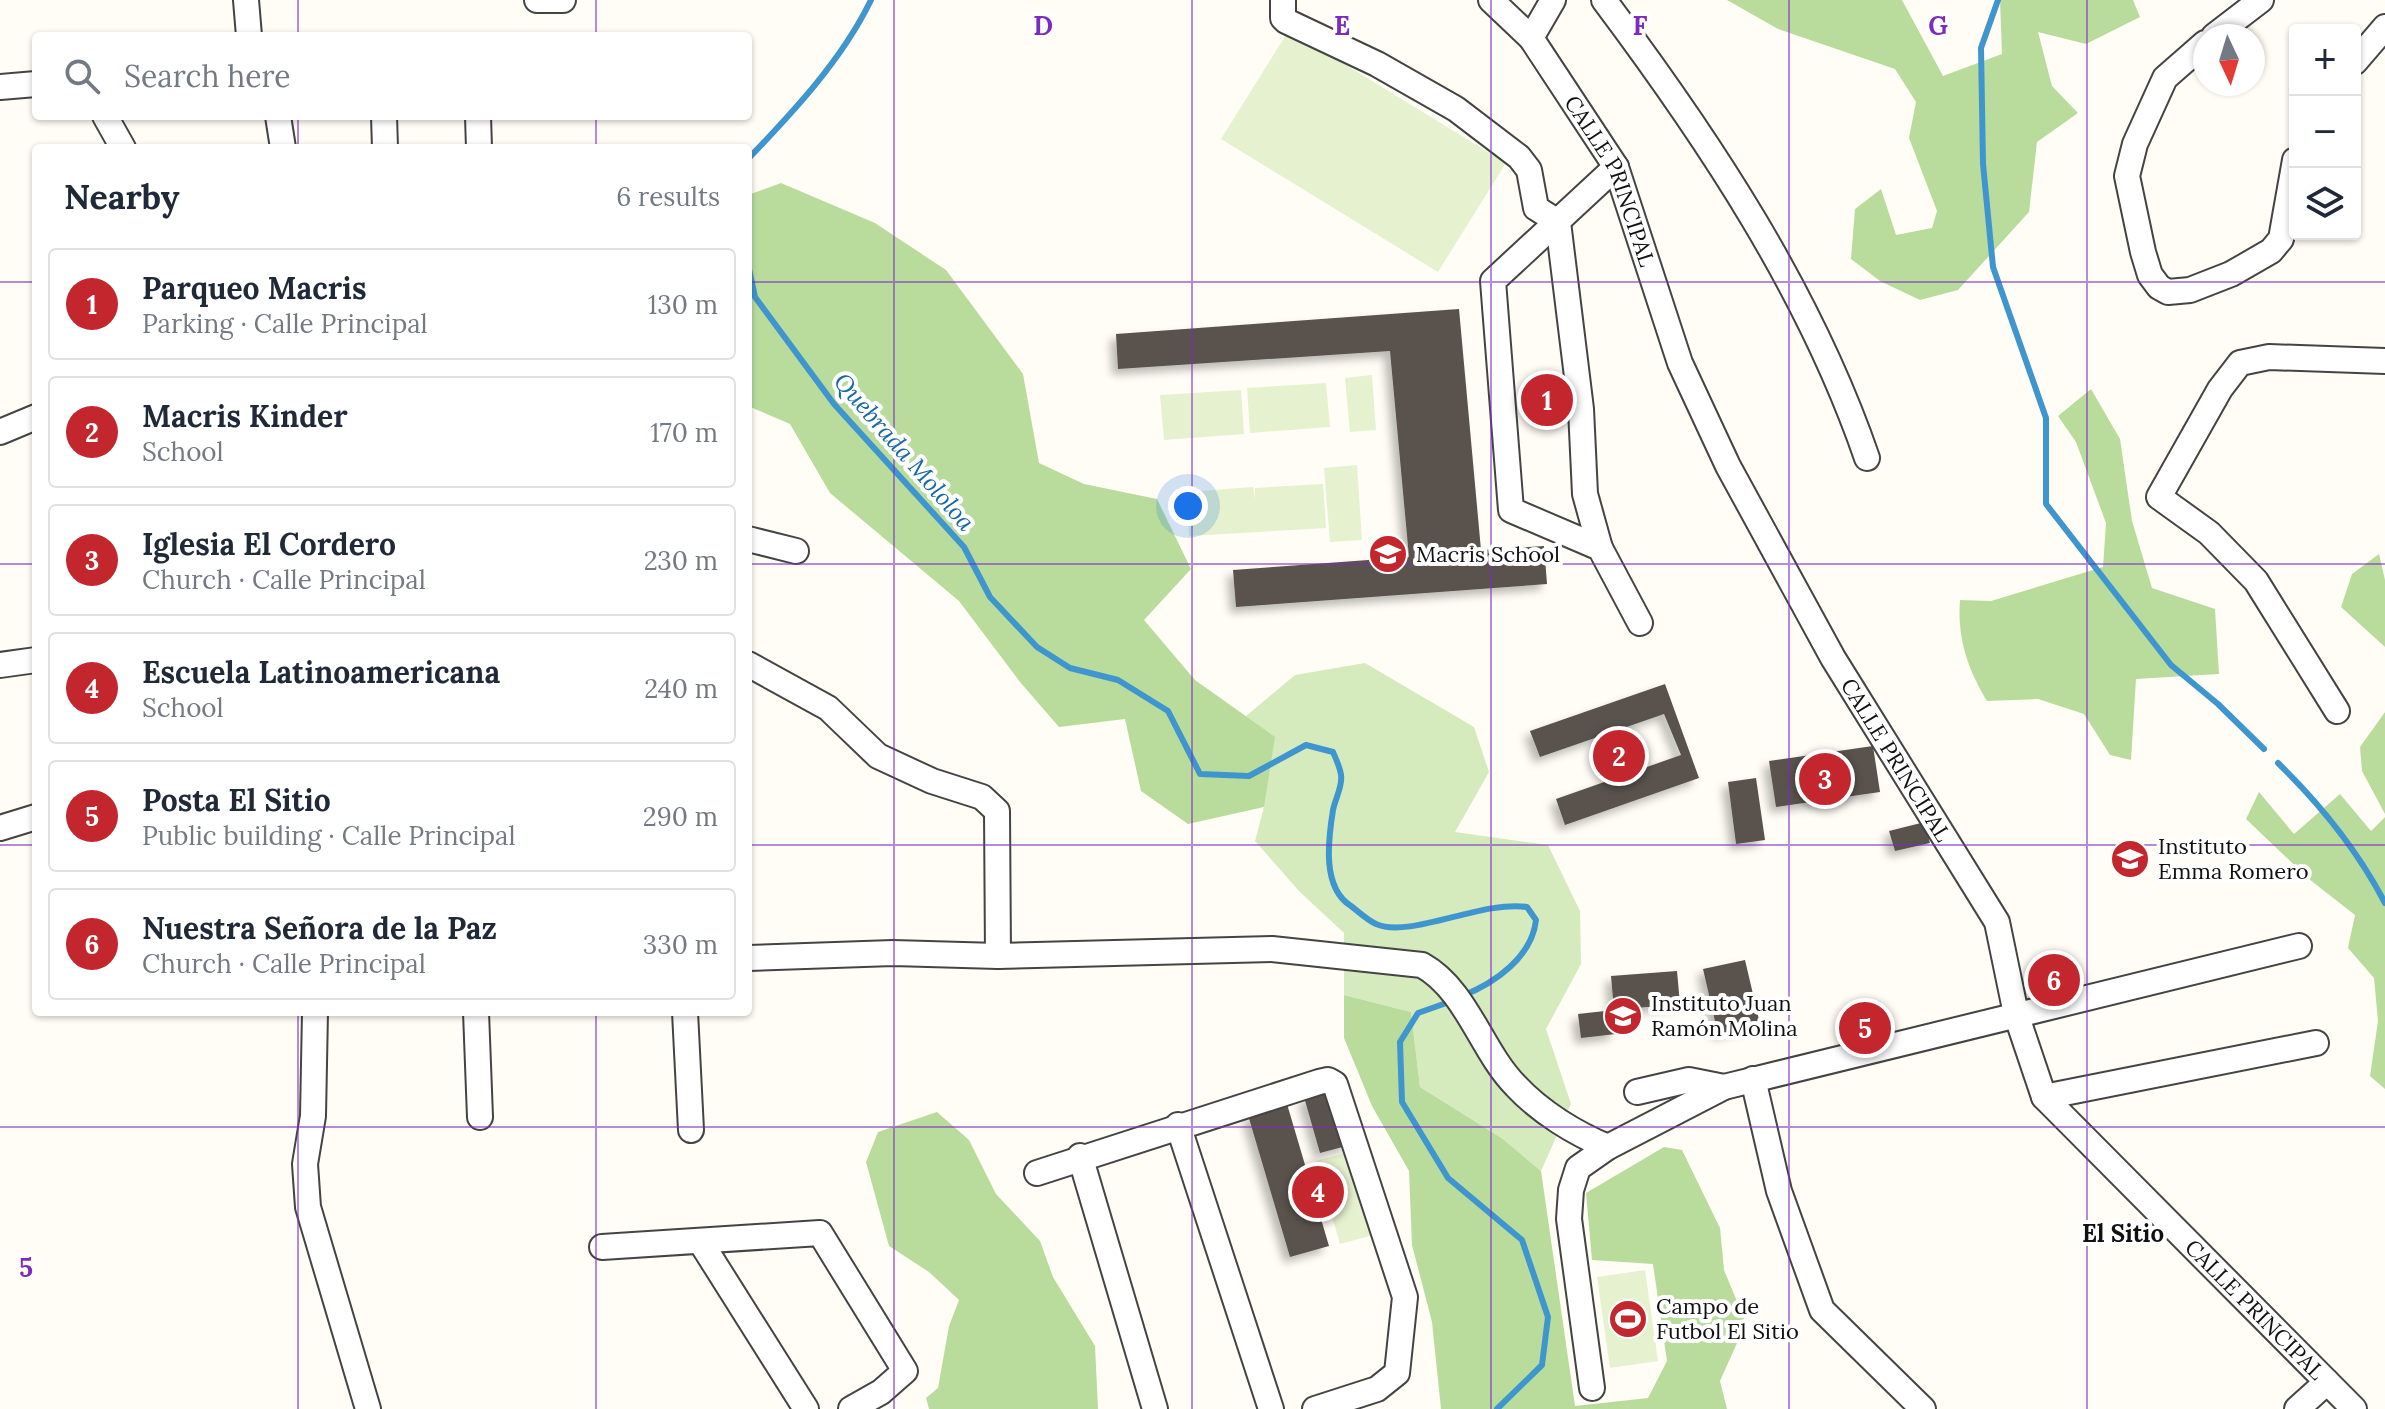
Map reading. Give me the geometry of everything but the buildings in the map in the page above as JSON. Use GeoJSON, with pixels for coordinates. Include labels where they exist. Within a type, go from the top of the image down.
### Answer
{"type":"FeatureCollection","features":[{"type":"Feature","properties":{"kind":"street"},"geometry":{"type":"LineString","coordinates":[[537,0],[563,0]]}},
{"type":"Feature","properties":{"kind":"street"},"geometry":{"type":"LineString","coordinates":[[1283,0],[1283,18],[1286,21],[1377,64],[1456,109],[1519,157],[1529,170],[1536,208],[1558,222]]}},
{"type":"Feature","properties":{"kind":"street","name":"CALLE PRINCIPAL"},"geometry":{"type":"LineString","coordinates":[[1491,0],[1531,38],[1616,167],[1680,363],[1728,466],[1833,658],[1997,922],[2016,1014],[2044,1097],[2354,1409]]}},
{"type":"Feature","properties":{"kind":"street"},"geometry":{"type":"LineString","coordinates":[[1531,38],[1553,0]]}},
{"type":"Feature","properties":{"kind":"street"},"geometry":{"type":"LineString","coordinates":[[1604,0],[1671,90],[1753,219],[1824,351],[1850,406],[1867,458]]}},
{"type":"Feature","properties":{"kind":"street"},"geometry":{"type":"LineString","coordinates":[[2228,10],[2261,0]]}},
{"type":"Feature","properties":{"kind":"street"},"geometry":{"type":"LineString","coordinates":[[249,32],[253,3]]}},
{"type":"Feature","properties":{"kind":"street"},"geometry":{"type":"LineString","coordinates":[[2361,55],[2385,27]]}},
{"type":"Feature","properties":{"kind":"street"},"geometry":{"type":"LineString","coordinates":[[2193,54],[2165,78],[2135,144],[2127,176],[2143,252],[2150,275],[2159,287],[2168,292],[2190,290],[2231,274],[2271,251],[2281,239],[2294,168]]}},
{"type":"Feature","properties":{"kind":"street"},"geometry":{"type":"LineString","coordinates":[[0,87],[32,84]]}},
{"type":"Feature","properties":{"kind":"street"},"geometry":{"type":"LineString","coordinates":[[107,120],[121,144]]}},
{"type":"Feature","properties":{"kind":"street"},"geometry":{"type":"LineString","coordinates":[[279,120],[282,144]]}},
{"type":"Feature","properties":{"kind":"street"},"geometry":{"type":"LineString","coordinates":[[384,120],[385,144]]}},
{"type":"Feature","properties":{"kind":"street"},"geometry":{"type":"LineString","coordinates":[[478,120],[479,144]]}},
{"type":"Feature","properties":{"kind":"street"},"geometry":{"type":"LineString","coordinates":[[1600,548],[1511,510],[1493,281],[1616,167]]}},
{"type":"Feature","properties":{"kind":"street"},"geometry":{"type":"LineString","coordinates":[[1558,222],[1581,409],[1585,494],[1600,548],[1640,623]]}},
{"type":"Feature","properties":{"kind":"street"},"geometry":{"type":"LineString","coordinates":[[2337,711],[2297,640],[2256,581],[2209,533],[2159,497],[2220,389],[2240,363],[2269,357],[2385,361]]}},
{"type":"Feature","properties":{"kind":"street"},"geometry":{"type":"LineString","coordinates":[[0,432],[32,419]]}},
{"type":"Feature","properties":{"kind":"street"},"geometry":{"type":"LineString","coordinates":[[752,540],[796,551]]}},
{"type":"Feature","properties":{"kind":"street"},"geometry":{"type":"LineString","coordinates":[[0,665],[32,661]]}},
{"type":"Feature","properties":{"kind":"street"},"geometry":{"type":"LineString","coordinates":[[752,666],[828,708],[878,756],[932,781],[982,797],[997,811],[998,956]]}},
{"type":"Feature","properties":{"kind":"street"},"geometry":{"type":"LineString","coordinates":[[0,828],[32,818]]}},
{"type":"Feature","properties":{"kind":"street"},"geometry":{"type":"LineString","coordinates":[[1592,1388],[1570,1205],[1578,1168],[1608,1147],[1724,1087],[2299,946]]}},
{"type":"Feature","properties":{"kind":"street"},"geometry":{"type":"LineString","coordinates":[[752,958],[893,953],[998,956],[1272,949],[1422,965],[1434,972],[1452,992],[1515,1086],[1586,1138],[1608,1147]]}},
{"type":"Feature","properties":{"kind":"street"},"geometry":{"type":"LineString","coordinates":[[315,1016],[313,1116],[305,1164],[308,1207],[368,1409]]}},
{"type":"Feature","properties":{"kind":"street"},"geometry":{"type":"LineString","coordinates":[[476,1016],[480,1117]]}},
{"type":"Feature","properties":{"kind":"street"},"geometry":{"type":"LineString","coordinates":[[685,1016],[691,1130]]}},
{"type":"Feature","properties":{"kind":"street"},"geometry":{"type":"LineString","coordinates":[[2044,1097],[2316,1043]]}},
{"type":"Feature","properties":{"kind":"street"},"geometry":{"type":"LineString","coordinates":[[1753,1079],[1779,1191],[1822,1310],[1923,1409]]}},
{"type":"Feature","properties":{"kind":"street"},"geometry":{"type":"LineString","coordinates":[[1037,1173],[1080,1156],[1319,1082],[1328,1080],[1335,1084],[1405,1297],[1397,1373],[1377,1389],[1315,1409]]}},
{"type":"Feature","properties":{"kind":"street"},"geometry":{"type":"LineString","coordinates":[[1637,1092],[1689,1080],[1724,1087]]}},
{"type":"Feature","properties":{"kind":"street"},"geometry":{"type":"LineString","coordinates":[[1178,1125],[1271,1409]]}},
{"type":"Feature","properties":{"kind":"street"},"geometry":{"type":"LineString","coordinates":[[1080,1156],[1155,1409]]}},
{"type":"Feature","properties":{"kind":"street"},"geometry":{"type":"LineString","coordinates":[[602,1247],[820,1233],[905,1371],[881,1392],[851,1409]]}},
{"type":"Feature","properties":{"kind":"street"},"geometry":{"type":"LineString","coordinates":[[700,1241],[806,1409]]}},
{"type":"Feature","properties":{"kind":"street"},"geometry":{"type":"LineString","coordinates":[[2297,1409],[2327,1382]]}},
{"type":"Feature","properties":{"kind":"green space"},"geometry":{"type":"Polygon","coordinates":[[[1727,0],[1902,0],[1943,76],[2002,54],[2000,0],[2133,0],[2140,17],[2086,44],[2038,32],[2052,86],[2078,113],[2037,142],[2029,212],[1958,290],[1920,300],[1880,281],[1851,259],[1855,209],[1881,189],[1896,235],[1932,228],[1937,211],[1909,138],[1916,102],[1895,69],[1778,29],[1727,0]]]}},
{"type":"Feature","properties":{"kind":"green space"},"geometry":{"type":"Polygon","coordinates":[[[1289,30],[1506,163],[1438,272],[1221,139],[1289,30]]]}},
{"type":"Feature","properties":{"kind":"green space"},"geometry":{"type":"Polygon","coordinates":[[[781,183],[875,223],[946,270],[1023,374],[1039,463],[1084,484],[1157,499],[1191,569],[1144,620],[1195,680],[1275,737],[1264,807],[1188,824],[1141,791],[1125,719],[1059,727],[1020,682],[959,601],[830,493],[790,424],[752,408],[752,194],[781,183]]]}},
{"type":"Feature","properties":{"kind":"green space"},"geometry":{"type":"Polygon","coordinates":[[[1372,375],[1376,430],[1350,432],[1345,378],[1372,375]]]}},
{"type":"Feature","properties":{"kind":"green space"},"geometry":{"type":"Polygon","coordinates":[[[1326,383],[1330,427],[1250,433],[1247,388],[1326,383]]]}},
{"type":"Feature","properties":{"kind":"green space"},"geometry":{"type":"Polygon","coordinates":[[[2091,389],[2120,439],[2132,521],[2152,588],[2215,609],[2219,674],[2136,679],[2131,760],[2110,755],[2084,714],[2038,699],[1987,701],[1969,665],[1960,627],[1960,600],[1991,601],[2103,567],[2106,523],[2076,442],[2058,416],[2091,389]]]}},
{"type":"Feature","properties":{"kind":"green space"},"geometry":{"type":"Polygon","coordinates":[[[1241,390],[1244,434],[1164,440],[1160,395],[1241,390]]]}},
{"type":"Feature","properties":{"kind":"green space"},"geometry":{"type":"Polygon","coordinates":[[[1357,465],[1362,540],[1330,542],[1324,468],[1357,465]]]}},
{"type":"Feature","properties":{"kind":"green space"},"geometry":{"type":"Polygon","coordinates":[[[1323,484],[1326,528],[1189,536],[1186,492],[1253,487],[1255,499],[1255,488],[1323,484]]]}},
{"type":"Feature","properties":{"kind":"green space"},"geometry":{"type":"Polygon","coordinates":[[[2379,554],[2385,580],[2385,647],[2341,607],[2352,574],[2379,554]]]}},
{"type":"Feature","properties":{"kind":"green space"},"geometry":{"type":"Polygon","coordinates":[[[1365,663],[1474,727],[1489,772],[1455,832],[1548,845],[1580,911],[1581,964],[1546,1029],[1571,1104],[1541,1171],[1503,1139],[1420,1087],[1411,1012],[1344,995],[1344,933],[1299,891],[1255,841],[1264,807],[1246,716],[1295,675],[1365,663]]]}},
{"type":"Feature","properties":{"kind":"green space"},"geometry":{"type":"Polygon","coordinates":[[[2385,712],[2385,814],[2362,771],[2360,747],[2385,712]]]}},
{"type":"Feature","properties":{"kind":"green space"},"geometry":{"type":"Polygon","coordinates":[[[2259,792],[2294,834],[2340,794],[2371,831],[2385,817],[2385,1089],[2370,1076],[2378,1021],[2374,978],[2348,948],[2355,915],[2309,879],[2246,819],[2259,792]]]}},
{"type":"Feature","properties":{"kind":"green space"},"geometry":{"type":"Polygon","coordinates":[[[1344,995],[1411,1012],[1420,1087],[1503,1139],[1541,1171],[1575,1406],[1648,1398],[1667,1361],[1653,1264],[1592,1260],[1586,1193],[1664,1147],[1682,1150],[1720,1228],[1724,1270],[1746,1323],[1720,1381],[1727,1409],[1441,1409],[1432,1322],[1412,1245],[1409,1171],[1372,1106],[1344,1038],[1344,995]]]}},
{"type":"Feature","properties":{"kind":"green space"},"geometry":{"type":"Polygon","coordinates":[[[937,1112],[969,1140],[996,1194],[1040,1241],[1053,1277],[1095,1346],[1098,1409],[929,1409],[926,1398],[938,1388],[949,1326],[959,1300],[929,1272],[889,1246],[866,1162],[878,1132],[937,1112]]]}},
{"type":"Feature","properties":{"kind":"green space"},"geometry":{"type":"Polygon","coordinates":[[[1353,1151],[1377,1234],[1340,1244],[1316,1161],[1353,1151]]]}},
{"type":"Feature","properties":{"kind":"green space","name":"Campo de Futbol El Sitio"},"geometry":{"type":"Polygon","coordinates":[[[1645,1270],[1658,1361],[1610,1368],[1597,1277],[1645,1270]]]}},
{"type":"Feature","properties":{"kind":"waterway","name":"Quebrada Mololoa"},"geometry":{"type":"LineString","coordinates":[[752,155],[831,64],[871,0]]}},
{"type":"Feature","properties":{"kind":"waterway"},"geometry":{"type":"LineString","coordinates":[[1998,0],[1981,48],[1983,164],[1993,267],[2046,418],[2046,504],[2171,665],[2218,704],[2264,749]]}},
{"type":"Feature","properties":{"kind":"waterway","name":"Quebrada Mololoa"},"geometry":{"type":"LineString","coordinates":[[752,283],[755,297],[834,404],[964,547],[990,597],[1037,647],[1070,668],[1118,680],[1168,711],[1200,774],[1249,776],[1306,745],[1333,752],[1341,779],[1330,836],[1331,876],[1342,898],[1363,916],[1376,924],[1408,927],[1489,909],[1527,907],[1536,920],[1533,933],[1520,957],[1499,976],[1462,996]]}},
{"type":"Feature","properties":{"kind":"waterway"},"geometry":{"type":"LineString","coordinates":[[2278,763],[2337,829],[2385,903]]}},
{"type":"Feature","properties":{"kind":"waterway","name":"Quebrada Mololoa"},"geometry":{"type":"LineString","coordinates":[[1452,1001],[1418,1013],[1400,1042],[1402,1102],[1448,1178],[1522,1240],[1548,1317],[1542,1365],[1497,1409]]}},
{"type":"Feature","properties":{"kind":"place","name":"Parqueo Macris"},"geometry":{"type":"Point","coordinates":[1547,400]}},
{"type":"Feature","properties":{"kind":"place","name":"Macris School"},"geometry":{"type":"Point","coordinates":[1388,554]}},
{"type":"Feature","properties":{"kind":"place","name":"Macris Kinder"},"geometry":{"type":"Point","coordinates":[1619,756]}},
{"type":"Feature","properties":{"kind":"place","name":"Iglesia El Cordero"},"geometry":{"type":"Point","coordinates":[1825,779]}},
{"type":"Feature","properties":{"kind":"place","name":"Instituto Emma Romero"},"geometry":{"type":"Point","coordinates":[2130,859]}},
{"type":"Feature","properties":{"kind":"place","name":"Nuestra Señora de la Paz"},"geometry":{"type":"Point","coordinates":[2054,980]}},
{"type":"Feature","properties":{"kind":"place","name":"Instituto Juan Ramón Molina"},"geometry":{"type":"Point","coordinates":[1623,1016]}},
{"type":"Feature","properties":{"kind":"place","name":"Posta El Sitio"},"geometry":{"type":"Point","coordinates":[1865,1028]}},
{"type":"Feature","properties":{"kind":"place","name":"Escuela Latinoamericana"},"geometry":{"type":"Point","coordinates":[1318,1192]}},
{"type":"Feature","properties":{"kind":"place","name":"Campo de Futbol El Sitio"},"geometry":{"type":"Point","coordinates":[1628,1319]}},
{"type":"Feature","properties":{"kind":"district","name":"El Sitio"},"geometry":{"type":"Point","coordinates":[2123,1234]}}]}
